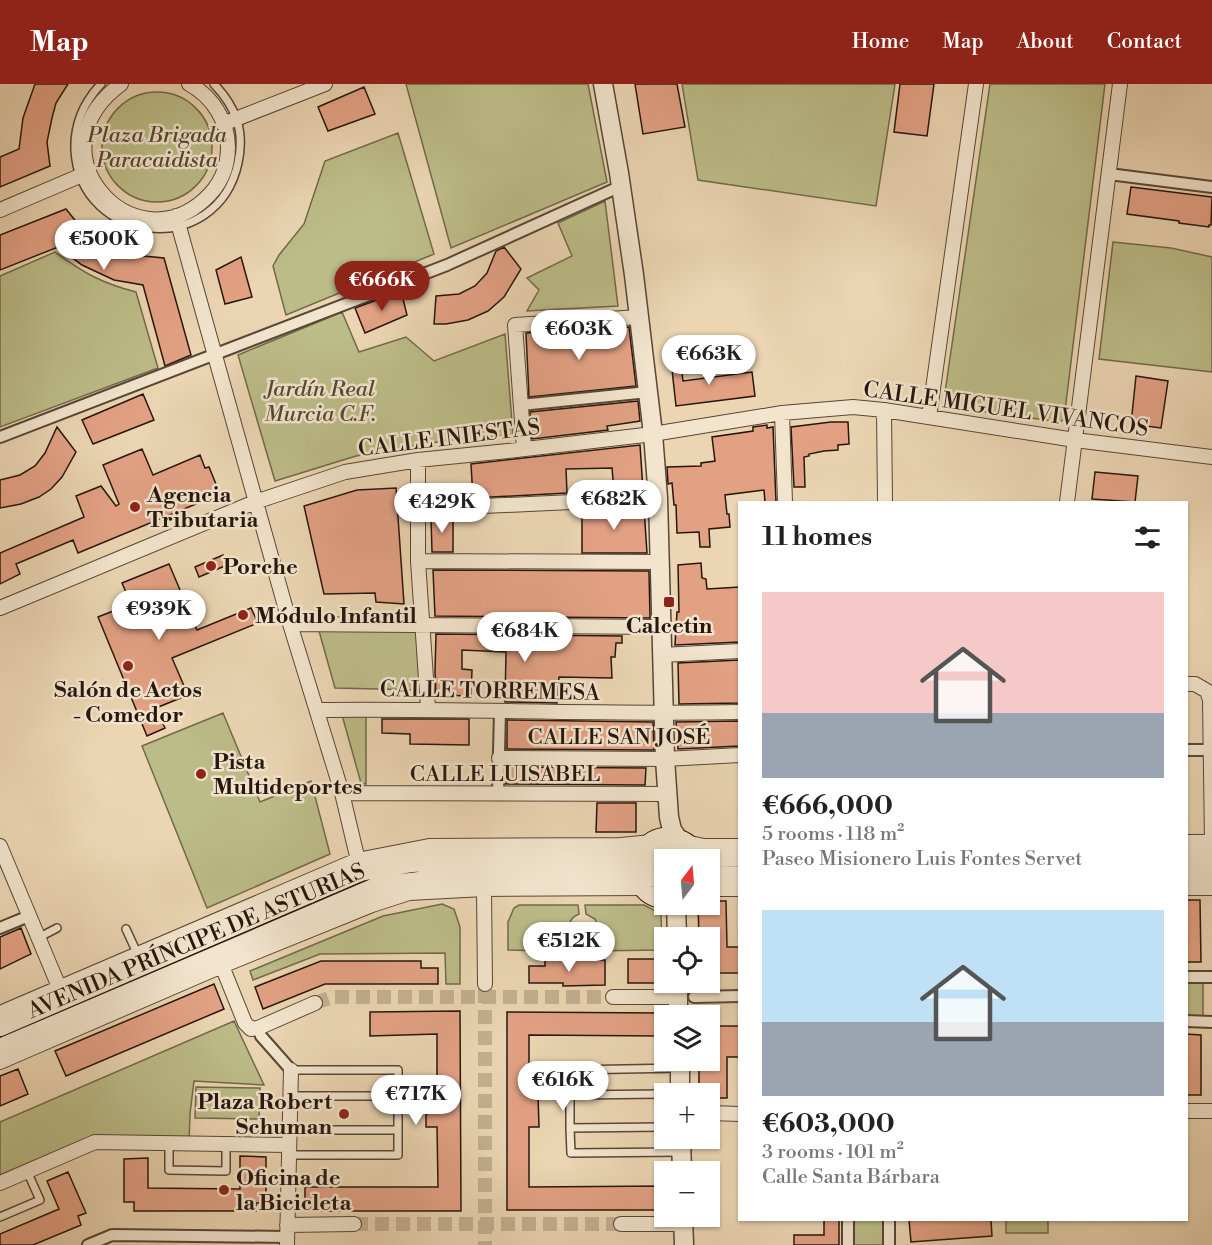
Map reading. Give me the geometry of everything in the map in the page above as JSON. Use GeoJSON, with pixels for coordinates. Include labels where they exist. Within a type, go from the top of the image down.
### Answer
{"type":"FeatureCollection","features":[{"type":"Feature","properties":{"kind":"main road"},"geometry":{"type":"LineString","coordinates":[[654,896],[640,874],[645,848],[668,840],[689,846],[691,849]]}},
{"type":"Feature","properties":{"kind":"main road"},"geometry":{"type":"LineString","coordinates":[[1188,855],[1212,855]]}},
{"type":"Feature","properties":{"kind":"main road","name":"AVENIDA PRÍNCIPE DE ASTURIAS"},"geometry":{"type":"LineString","coordinates":[[720,857],[738,856]]}},
{"type":"Feature","properties":{"kind":"main road","name":"AVENIDA PRÍNCIPE DE ASTURIAS"},"geometry":{"type":"LineString","coordinates":[[0,1026],[61,993],[359,866],[471,859],[654,875]]}},
{"type":"Feature","properties":{"kind":"main road","name":"AVENIDA PRÍNCIPE DE ASTURIAS"},"geometry":{"type":"LineString","coordinates":[[0,1049],[378,887],[460,877],[640,874],[654,870]]}},
{"type":"Feature","properties":{"kind":"main road"},"geometry":{"type":"LineString","coordinates":[[1188,873],[1212,873]]}},
{"type":"Feature","properties":{"kind":"main road"},"geometry":{"type":"LineString","coordinates":[[720,876],[738,876]]}},
{"type":"Feature","properties":{"kind":"street"},"geometry":{"type":"LineString","coordinates":[[122,84],[106,95],[93,111],[86,130],[84,174],[111,203],[126,212],[142,217],[177,222],[212,193],[222,176],[228,157],[228,137],[215,105],[199,89],[189,84]]}},
{"type":"Feature","properties":{"kind":"street"},"geometry":{"type":"LineString","coordinates":[[224,124],[326,84]]}},
{"type":"Feature","properties":{"kind":"street"},"geometry":{"type":"LineString","coordinates":[[603,84],[621,186],[653,434],[658,498],[662,714],[669,817],[672,830],[668,840]]}},
{"type":"Feature","properties":{"kind":"street"},"geometry":{"type":"LineString","coordinates":[[929,417],[976,84]]}},
{"type":"Feature","properties":{"kind":"street"},"geometry":{"type":"LineString","coordinates":[[1067,501],[1120,84]]}},
{"type":"Feature","properties":{"kind":"street"},"geometry":{"type":"LineString","coordinates":[[0,210],[84,174]]}},
{"type":"Feature","properties":{"kind":"street"},"geometry":{"type":"LineString","coordinates":[[1109,174],[1212,188]]}},
{"type":"Feature","properties":{"kind":"street"},"geometry":{"type":"LineString","coordinates":[[0,437],[447,265],[621,186]]}},
{"type":"Feature","properties":{"kind":"street"},"geometry":{"type":"LineString","coordinates":[[177,222],[290,624],[342,793],[359,866]]}},
{"type":"Feature","properties":{"kind":"street"},"geometry":{"type":"LineString","coordinates":[[524,449],[515,325],[639,317]]}},
{"type":"Feature","properties":{"kind":"street"},"geometry":{"type":"LineString","coordinates":[[521,405],[648,392]]}},
{"type":"Feature","properties":{"kind":"street","name":"CALLE MIGUEL VIVANCOS"},"geometry":{"type":"LineString","coordinates":[[653,434],[782,413],[853,407],[1075,440],[1212,457]]}},
{"type":"Feature","properties":{"kind":"street"},"geometry":{"type":"LineString","coordinates":[[884,410],[885,501]]}},
{"type":"Feature","properties":{"kind":"street"},"geometry":{"type":"LineString","coordinates":[[782,413],[785,501]]}},
{"type":"Feature","properties":{"kind":"street","name":"CALLE INIESTAS"},"geometry":{"type":"LineString","coordinates":[[0,608],[255,502],[345,472],[418,460],[653,434]]}},
{"type":"Feature","properties":{"kind":"street"},"geometry":{"type":"LineString","coordinates":[[418,460],[418,561],[428,708]]}},
{"type":"Feature","properties":{"kind":"street"},"geometry":{"type":"LineString","coordinates":[[419,509],[658,498]]}},
{"type":"Feature","properties":{"kind":"street"},"geometry":{"type":"LineString","coordinates":[[418,561],[660,562]]}},
{"type":"Feature","properties":{"kind":"street"},"geometry":{"type":"LineString","coordinates":[[290,624],[660,627]]}},
{"type":"Feature","properties":{"kind":"street"},"geometry":{"type":"LineString","coordinates":[[661,655],[738,651]]}},
{"type":"Feature","properties":{"kind":"street"},"geometry":{"type":"LineString","coordinates":[[1188,684],[1195,684],[1207,691],[1210,700],[1212,842],[1188,842]]}},
{"type":"Feature","properties":{"kind":"street","name":"CALLE TORREMESA"},"geometry":{"type":"LineString","coordinates":[[317,710],[428,708],[662,714],[738,712]]}},
{"type":"Feature","properties":{"kind":"street"},"geometry":{"type":"LineString","coordinates":[[498,794],[500,710]]}},
{"type":"Feature","properties":{"kind":"street"},"geometry":{"type":"LineString","coordinates":[[1188,750],[1211,750]]}},
{"type":"Feature","properties":{"kind":"street","name":"CALLE SAN JOSÉ"},"geometry":{"type":"LineString","coordinates":[[499,758],[665,759],[738,755]]}},
{"type":"Feature","properties":{"kind":"street","name":"CALLE LUISABEL"},"geometry":{"type":"LineString","coordinates":[[342,793],[668,794]]}},
{"type":"Feature","properties":{"kind":"street"},"geometry":{"type":"LineString","coordinates":[[0,1013],[61,993],[137,953],[359,866],[429,846],[621,844],[668,840],[704,846],[738,846]]}},
{"type":"Feature","properties":{"kind":"street"},"geometry":{"type":"LineString","coordinates":[[0,846],[61,993]]}},
{"type":"Feature","properties":{"kind":"street"},"geometry":{"type":"LineString","coordinates":[[0,1062],[222,966],[372,905],[409,893],[484,889],[640,874]]}},
{"type":"Feature","properties":{"kind":"street"},"geometry":{"type":"LineString","coordinates":[[1188,888],[1212,888]]}},
{"type":"Feature","properties":{"kind":"street"},"geometry":{"type":"LineString","coordinates":[[484,889],[484,984]]}},
{"type":"Feature","properties":{"kind":"street"},"geometry":{"type":"LineString","coordinates":[[720,889],[738,889]]}},
{"type":"Feature","properties":{"kind":"street"},"geometry":{"type":"LineString","coordinates":[[0,928],[29,916]]}},
{"type":"Feature","properties":{"kind":"street"},"geometry":{"type":"LineString","coordinates":[[222,966],[245,1023],[251,1029],[315,1004]]}},
{"type":"Feature","properties":{"kind":"street"},"geometry":{"type":"LineString","coordinates":[[1188,977],[1212,977]]}},
{"type":"Feature","properties":{"kind":"street"},"geometry":{"type":"LineString","coordinates":[[613,997],[669,993]]}},
{"type":"Feature","properties":{"kind":"street"},"geometry":{"type":"LineString","coordinates":[[697,993],[738,996]]}},
{"type":"Feature","properties":{"kind":"street"},"geometry":{"type":"LineString","coordinates":[[1188,1022],[1212,1022]]}},
{"type":"Feature","properties":{"kind":"street"},"geometry":{"type":"LineString","coordinates":[[258,1028],[261,1035],[291,1070],[287,1235]]}},
{"type":"Feature","properties":{"kind":"street"},"geometry":{"type":"LineString","coordinates":[[1188,1111],[1212,1111]]}},
{"type":"Feature","properties":{"kind":"street"},"geometry":{"type":"LineString","coordinates":[[720,1113],[738,1114]]}},
{"type":"Feature","properties":{"kind":"street"},"geometry":{"type":"LineString","coordinates":[[0,1183],[95,1142],[226,1144],[289,1150]]}},
{"type":"Feature","properties":{"kind":"street"},"geometry":{"type":"LineString","coordinates":[[848,1221],[848,1245]]}},
{"type":"Feature","properties":{"kind":"street"},"geometry":{"type":"LineString","coordinates":[[889,1221],[889,1245]]}},
{"type":"Feature","properties":{"kind":"street"},"geometry":{"type":"LineString","coordinates":[[621,1224],[654,1222]]}},
{"type":"Feature","properties":{"kind":"street"},"geometry":{"type":"LineString","coordinates":[[88,1245],[112,1235],[287,1235],[354,1224]]}},
{"type":"Feature","properties":{"kind":"street"},"geometry":{"type":"LineString","coordinates":[[684,1227],[684,1245]]}},
{"type":"Feature","properties":{"kind":"lane"},"geometry":{"type":"LineString","coordinates":[[84,174],[75,154],[78,118],[85,104],[101,84]]}},
{"type":"Feature","properties":{"kind":"lane"},"geometry":{"type":"LineString","coordinates":[[177,222],[201,217],[214,207],[228,191],[235,177],[239,158],[238,120],[228,99],[214,84]]}},
{"type":"Feature","properties":{"kind":"lane"},"geometry":{"type":"LineString","coordinates":[[38,938],[57,928]]}},
{"type":"Feature","properties":{"kind":"lane"},"geometry":{"type":"LineString","coordinates":[[126,929],[137,953]]}},
{"type":"Feature","properties":{"kind":"lane"},"geometry":{"type":"LineString","coordinates":[[654,1065],[570,1070],[571,1153],[654,1147]]}},
{"type":"Feature","properties":{"kind":"lane"},"geometry":{"type":"LineString","coordinates":[[289,1150],[398,1155],[398,1070],[291,1070]]}},
{"type":"Feature","properties":{"kind":"lane"},"geometry":{"type":"LineString","coordinates":[[570,1095],[654,1094]]}},
{"type":"Feature","properties":{"kind":"lane"},"geometry":{"type":"LineString","coordinates":[[290,1096],[398,1096]]}},
{"type":"Feature","properties":{"kind":"lane"},"geometry":{"type":"LineString","coordinates":[[570,1128],[654,1127]]}},
{"type":"Feature","properties":{"kind":"lane"},"geometry":{"type":"LineString","coordinates":[[290,1130],[398,1130]]}},
{"type":"Feature","properties":{"kind":"lane"},"geometry":{"type":"LineString","coordinates":[[169,1143],[169,1170],[226,1172],[226,1144]]}},
{"type":"Feature","properties":{"kind":"lane"},"geometry":{"type":"LineString","coordinates":[[0,1217],[40,1200],[27,1171]]}},
{"type":"Feature","properties":{"kind":"green space"},"geometry":{"type":"Polygon","coordinates":[[[406,84],[588,84],[607,182],[451,248],[406,84]]]}},
{"type":"Feature","properties":{"kind":"green space"},"geometry":{"type":"Polygon","coordinates":[[[682,84],[895,84],[876,206],[698,180],[682,84]]]}},
{"type":"Feature","properties":{"kind":"green space"},"geometry":{"type":"Polygon","coordinates":[[[990,84],[1105,84],[1064,419],[1060,422],[943,406],[990,84]]]}},
{"type":"Feature","properties":{"kind":"green space","name":"Plaza Brigada Paracaidista"},"geometry":{"type":"Polygon","coordinates":[[[157,92],[178,96],[196,108],[208,126],[212,147],[208,168],[196,186],[178,198],[157,202],[136,198],[118,186],[106,168],[102,147],[106,126],[118,108],[136,96],[157,92]]]}},
{"type":"Feature","properties":{"kind":"green space"},"geometry":{"type":"Polygon","coordinates":[[[398,133],[434,254],[286,315],[273,266],[304,224],[325,161],[398,133]]]}},
{"type":"Feature","properties":{"kind":"green space"},"geometry":{"type":"Polygon","coordinates":[[[605,201],[618,306],[527,311],[539,290],[527,278],[572,256],[558,223],[605,201]]]}},
{"type":"Feature","properties":{"kind":"green space"},"geometry":{"type":"Polygon","coordinates":[[[1113,242],[1171,248],[1212,257],[1212,372],[1099,359],[1113,242]]]}},
{"type":"Feature","properties":{"kind":"green space"},"geometry":{"type":"Polygon","coordinates":[[[55,252],[93,276],[136,292],[158,368],[0,427],[0,276],[55,252]]]}},
{"type":"Feature","properties":{"kind":"green space","name":"Jardín Real Murcia C.F."},"geometry":{"type":"Polygon","coordinates":[[[342,312],[359,352],[406,337],[434,361],[505,334],[513,435],[449,440],[356,456],[275,481],[238,355],[342,312]]]}},
{"type":"Feature","properties":{"kind":"green space"},"geometry":{"type":"Polygon","coordinates":[[[319,631],[421,631],[419,690],[335,688],[319,631]]]}},
{"type":"Feature","properties":{"kind":"green space"},"geometry":{"type":"Polygon","coordinates":[[[223,713],[260,802],[311,781],[330,854],[207,908],[142,746],[223,713]]]}},
{"type":"Feature","properties":{"kind":"green space"},"geometry":{"type":"Polygon","coordinates":[[[342,715],[366,715],[366,784],[361,783],[342,715]]]}},
{"type":"Feature","properties":{"kind":"green space"},"geometry":{"type":"Polygon","coordinates":[[[442,904],[454,909],[460,927],[460,984],[446,984],[445,953],[320,954],[253,980],[250,971],[383,916],[442,904]]]}},
{"type":"Feature","properties":{"kind":"green space"},"geometry":{"type":"Polygon","coordinates":[[[519,905],[578,905],[579,914],[570,923],[570,931],[579,942],[579,952],[508,950],[508,922],[514,908],[519,905]]]}},
{"type":"Feature","properties":{"kind":"green space"},"geometry":{"type":"Polygon","coordinates":[[[585,905],[644,905],[654,910],[654,915],[661,915],[661,927],[654,927],[654,950],[589,951],[588,942],[595,939],[599,929],[595,919],[586,914],[585,905]]]}},
{"type":"Feature","properties":{"kind":"green space"},"geometry":{"type":"Polygon","coordinates":[[[1188,982],[1203,982],[1203,1016],[1188,1016],[1188,982]]]}},
{"type":"Feature","properties":{"kind":"green space"},"geometry":{"type":"Polygon","coordinates":[[[234,1021],[264,1085],[194,1081],[189,1143],[95,1142],[0,1183],[0,1122],[234,1021]]]}},
{"type":"Feature","properties":{"kind":"green space"},"geometry":{"type":"Polygon","coordinates":[[[196,1087],[260,1088],[259,1119],[195,1118],[196,1087]]]}},
{"type":"Feature","properties":{"kind":"green space"},"geometry":{"type":"Polygon","coordinates":[[[842,1221],[895,1221],[895,1245],[843,1245],[842,1221]]]}},
{"type":"Feature","properties":{"kind":"green space"},"geometry":{"type":"Polygon","coordinates":[[[1006,1221],[1048,1221],[1048,1233],[1006,1233],[1006,1221]]]}},
{"type":"Feature","properties":{"kind":"building"},"geometry":{"type":"Polygon","coordinates":[[[35,84],[68,84],[56,103],[52,118],[47,142],[50,166],[0,187],[0,157],[19,149],[23,118],[35,84]]]}},
{"type":"Feature","properties":{"kind":"building"},"geometry":{"type":"Polygon","coordinates":[[[635,84],[677,84],[685,127],[643,134],[635,84]]]}},
{"type":"Feature","properties":{"kind":"building"},"geometry":{"type":"Polygon","coordinates":[[[900,84],[934,84],[927,136],[894,132],[900,84]]]}},
{"type":"Feature","properties":{"kind":"building"},"geometry":{"type":"Polygon","coordinates":[[[364,87],[375,114],[328,131],[318,107],[364,87]]]}},
{"type":"Feature","properties":{"kind":"building"},"geometry":{"type":"Polygon","coordinates":[[[1131,187],[1212,197],[1211,225],[1209,227],[1127,214],[1131,187]]]}},
{"type":"Feature","properties":{"kind":"building"},"geometry":{"type":"Polygon","coordinates":[[[66,209],[86,234],[107,247],[133,255],[164,258],[191,355],[165,366],[143,285],[114,280],[82,265],[58,247],[0,270],[0,235],[66,209]]]}},
{"type":"Feature","properties":{"kind":"building"},"geometry":{"type":"Polygon","coordinates":[[[504,247],[521,269],[504,297],[488,311],[468,320],[434,324],[436,296],[459,294],[475,286],[487,273],[496,251],[504,247]]]}},
{"type":"Feature","properties":{"kind":"building"},"geometry":{"type":"Polygon","coordinates":[[[241,257],[252,297],[225,304],[216,270],[241,257]]]}},
{"type":"Feature","properties":{"kind":"building"},"geometry":{"type":"Polygon","coordinates":[[[401,291],[407,315],[365,333],[355,308],[401,291]]]}},
{"type":"Feature","properties":{"kind":"building"},"geometry":{"type":"Polygon","coordinates":[[[629,327],[636,386],[529,397],[526,333],[629,327]]]}},
{"type":"Feature","properties":{"kind":"building"},"geometry":{"type":"Polygon","coordinates":[[[679,349],[683,381],[752,372],[755,396],[676,406],[670,351],[679,349]]]}},
{"type":"Feature","properties":{"kind":"building"},"geometry":{"type":"Polygon","coordinates":[[[1136,376],[1168,381],[1161,428],[1131,424],[1136,376]]]}},
{"type":"Feature","properties":{"kind":"building"},"geometry":{"type":"Polygon","coordinates":[[[143,394],[154,420],[93,444],[82,420],[143,394]]]}},
{"type":"Feature","properties":{"kind":"building"},"geometry":{"type":"Polygon","coordinates":[[[638,401],[640,421],[607,426],[608,430],[532,439],[530,412],[638,401]]]}},
{"type":"Feature","properties":{"kind":"building"},"geometry":{"type":"Polygon","coordinates":[[[848,422],[849,444],[838,445],[838,450],[809,454],[804,457],[805,487],[794,487],[791,427],[848,422]]]}},
{"type":"Feature","properties":{"kind":"building"},"geometry":{"type":"Polygon","coordinates":[[[767,425],[767,428],[773,427],[776,501],[765,501],[764,490],[725,495],[730,527],[709,529],[710,547],[700,547],[699,532],[677,533],[676,505],[674,505],[672,483],[668,484],[667,467],[701,466],[701,463],[715,461],[712,437],[753,431],[753,427],[767,425]]]}},
{"type":"Feature","properties":{"kind":"building"},"geometry":{"type":"Polygon","coordinates":[[[57,427],[76,452],[62,477],[51,489],[39,497],[21,504],[0,508],[0,480],[20,475],[35,466],[45,453],[57,427]]]}},
{"type":"Feature","properties":{"kind":"building"},"geometry":{"type":"Polygon","coordinates":[[[640,445],[643,490],[614,491],[612,468],[566,469],[567,493],[473,498],[471,464],[640,445]]]}},
{"type":"Feature","properties":{"kind":"building","name":"Agencia Tributaria"},"geometry":{"type":"Polygon","coordinates":[[[142,449],[153,475],[200,455],[205,468],[209,467],[220,494],[78,553],[73,540],[16,564],[20,574],[0,584],[0,553],[84,517],[76,496],[101,486],[116,506],[119,504],[103,465],[142,449]]]}},
{"type":"Feature","properties":{"kind":"building"},"geometry":{"type":"Polygon","coordinates":[[[1095,472],[1138,476],[1135,501],[1092,499],[1095,472]]]}},
{"type":"Feature","properties":{"kind":"building"},"geometry":{"type":"Polygon","coordinates":[[[396,488],[404,604],[376,602],[375,593],[324,594],[304,506],[357,490],[396,488]]]}},
{"type":"Feature","properties":{"kind":"building"},"geometry":{"type":"Polygon","coordinates":[[[644,508],[647,553],[582,553],[582,511],[644,508]]]}},
{"type":"Feature","properties":{"kind":"building"},"geometry":{"type":"Polygon","coordinates":[[[453,516],[453,552],[432,552],[431,517],[453,516]]]}},
{"type":"Feature","properties":{"kind":"building","name":"Porche"},"geometry":{"type":"Polygon","coordinates":[[[223,555],[227,565],[199,577],[195,567],[223,555]]]}},
{"type":"Feature","properties":{"kind":"building"},"geometry":{"type":"Polygon","coordinates":[[[701,563],[702,578],[706,579],[707,589],[738,587],[738,642],[675,645],[677,612],[679,612],[678,565],[701,563]]]}},
{"type":"Feature","properties":{"kind":"building"},"geometry":{"type":"Polygon","coordinates":[[[169,564],[197,630],[251,608],[258,623],[172,658],[188,695],[156,708],[165,728],[147,736],[98,617],[131,604],[122,583],[169,564]]]}},
{"type":"Feature","properties":{"kind":"building"},"geometry":{"type":"Polygon","coordinates":[[[433,570],[649,571],[650,618],[435,616],[433,570]]]}},
{"type":"Feature","properties":{"kind":"building"},"geometry":{"type":"Polygon","coordinates":[[[436,634],[622,636],[622,643],[616,643],[615,657],[611,657],[612,678],[559,677],[557,703],[505,702],[506,652],[462,650],[462,669],[472,670],[471,696],[436,695],[436,634]]]}},
{"type":"Feature","properties":{"kind":"building"},"geometry":{"type":"Polygon","coordinates":[[[738,660],[738,703],[679,704],[678,663],[738,660]]]}},
{"type":"Feature","properties":{"kind":"building"},"geometry":{"type":"Polygon","coordinates":[[[382,719],[469,719],[469,745],[410,744],[410,734],[382,733],[382,719]]]}},
{"type":"Feature","properties":{"kind":"building"},"geometry":{"type":"Polygon","coordinates":[[[507,720],[653,722],[654,750],[507,749],[507,720]]]}},
{"type":"Feature","properties":{"kind":"building"},"geometry":{"type":"Polygon","coordinates":[[[738,721],[738,746],[678,749],[676,722],[738,721]]]}},
{"type":"Feature","properties":{"kind":"building"},"geometry":{"type":"Polygon","coordinates":[[[506,767],[646,768],[645,785],[506,784],[506,767]]]}},
{"type":"Feature","properties":{"kind":"building"},"geometry":{"type":"Polygon","coordinates":[[[597,803],[636,803],[636,832],[596,832],[597,803]]]}},
{"type":"Feature","properties":{"kind":"building"},"geometry":{"type":"Polygon","coordinates":[[[1188,900],[1200,900],[1201,962],[1188,962],[1188,900]]]}},
{"type":"Feature","properties":{"kind":"building"},"geometry":{"type":"Polygon","coordinates":[[[720,901],[726,901],[727,947],[738,947],[738,973],[720,973],[720,927],[699,927],[698,915],[720,915],[720,901]]]}},
{"type":"Feature","properties":{"kind":"building"},"geometry":{"type":"Polygon","coordinates":[[[21,928],[31,954],[0,969],[0,937],[21,928]]]}},
{"type":"Feature","properties":{"kind":"building"},"geometry":{"type":"Polygon","coordinates":[[[545,959],[605,960],[605,985],[563,986],[563,983],[529,983],[529,966],[545,966],[545,959]]]}},
{"type":"Feature","properties":{"kind":"building"},"geometry":{"type":"Polygon","coordinates":[[[628,959],[654,959],[654,983],[628,983],[628,959]]]}},
{"type":"Feature","properties":{"kind":"building"},"geometry":{"type":"Polygon","coordinates":[[[321,961],[421,961],[421,968],[438,968],[438,984],[325,984],[263,1009],[255,987],[321,961]]]}},
{"type":"Feature","properties":{"kind":"building"},"geometry":{"type":"Polygon","coordinates":[[[214,984],[224,1009],[66,1076],[55,1051],[214,984]]]}},
{"type":"Feature","properties":{"kind":"building"},"geometry":{"type":"Polygon","coordinates":[[[460,1011],[461,1211],[305,1211],[305,1187],[438,1187],[437,1127],[426,1127],[426,1115],[430,1111],[426,1107],[426,1094],[437,1094],[437,1034],[370,1036],[370,1012],[460,1011]]]}},
{"type":"Feature","properties":{"kind":"building"},"geometry":{"type":"Polygon","coordinates":[[[507,1012],[654,1013],[654,1036],[529,1035],[529,1094],[538,1095],[539,1127],[529,1127],[529,1187],[654,1186],[654,1210],[507,1210],[507,1012]]]}},
{"type":"Feature","properties":{"kind":"building"},"geometry":{"type":"Polygon","coordinates":[[[720,1026],[738,1026],[738,1057],[727,1057],[727,1098],[720,1098],[720,1083],[699,1083],[699,1071],[720,1071],[720,1026]]]}},
{"type":"Feature","properties":{"kind":"building"},"geometry":{"type":"Polygon","coordinates":[[[1188,1034],[1201,1035],[1201,1095],[1188,1095],[1188,1034]]]}},
{"type":"Feature","properties":{"kind":"building"},"geometry":{"type":"Polygon","coordinates":[[[18,1069],[28,1094],[0,1106],[0,1076],[18,1069]]]}},
{"type":"Feature","properties":{"kind":"building"},"geometry":{"type":"Polygon","coordinates":[[[240,1156],[266,1157],[266,1203],[256,1203],[256,1211],[134,1211],[134,1202],[124,1202],[124,1159],[148,1158],[148,1188],[240,1189],[240,1156]]]}},
{"type":"Feature","properties":{"kind":"building"},"geometry":{"type":"Polygon","coordinates":[[[68,1172],[86,1213],[78,1216],[81,1225],[33,1245],[0,1245],[0,1234],[59,1209],[47,1181],[68,1172]]]}},
{"type":"Feature","properties":{"kind":"building"},"geometry":{"type":"Polygon","coordinates":[[[824,1221],[839,1221],[839,1245],[794,1245],[794,1235],[824,1235],[824,1221]]]}},
{"type":"Feature","properties":{"kind":"building"},"geometry":{"type":"Polygon","coordinates":[[[909,1221],[991,1221],[992,1236],[911,1242],[909,1221]]]}},
{"type":"Feature","properties":{"kind":"tunnel"},"geometry":{"type":"LineString","coordinates":[[485,989],[485,1245]]}},
{"type":"Feature","properties":{"kind":"tunnel"},"geometry":{"type":"LineString","coordinates":[[315,1003],[332,997],[613,997]]}},
{"type":"Feature","properties":{"kind":"tunnel"},"geometry":{"type":"LineString","coordinates":[[354,1224],[621,1224]]}},
{"type":"Feature","properties":{"kind":"place","name":"Agencia Tributaria"},"geometry":{"type":"Point","coordinates":[135,507]}},
{"type":"Feature","properties":{"kind":"place","name":"Porche"},"geometry":{"type":"Point","coordinates":[211,566]}},
{"type":"Feature","properties":{"kind":"place","name":"Calcetin"},"geometry":{"type":"Point","coordinates":[669,602]}},
{"type":"Feature","properties":{"kind":"place","name":"Módulo Infantil"},"geometry":{"type":"Point","coordinates":[243,615]}},
{"type":"Feature","properties":{"kind":"place","name":"Salón de Actos - Comedor"},"geometry":{"type":"Point","coordinates":[128,666]}},
{"type":"Feature","properties":{"kind":"place","name":"Pista Multideportes"},"geometry":{"type":"Point","coordinates":[201,774]}},
{"type":"Feature","properties":{"kind":"place","name":"Plaza Robert Schuman"},"geometry":{"type":"Point","coordinates":[344,1114]}},
{"type":"Feature","properties":{"kind":"place","name":"Oficina de la Bicicleta"},"geometry":{"type":"Point","coordinates":[224,1190]}}]}
